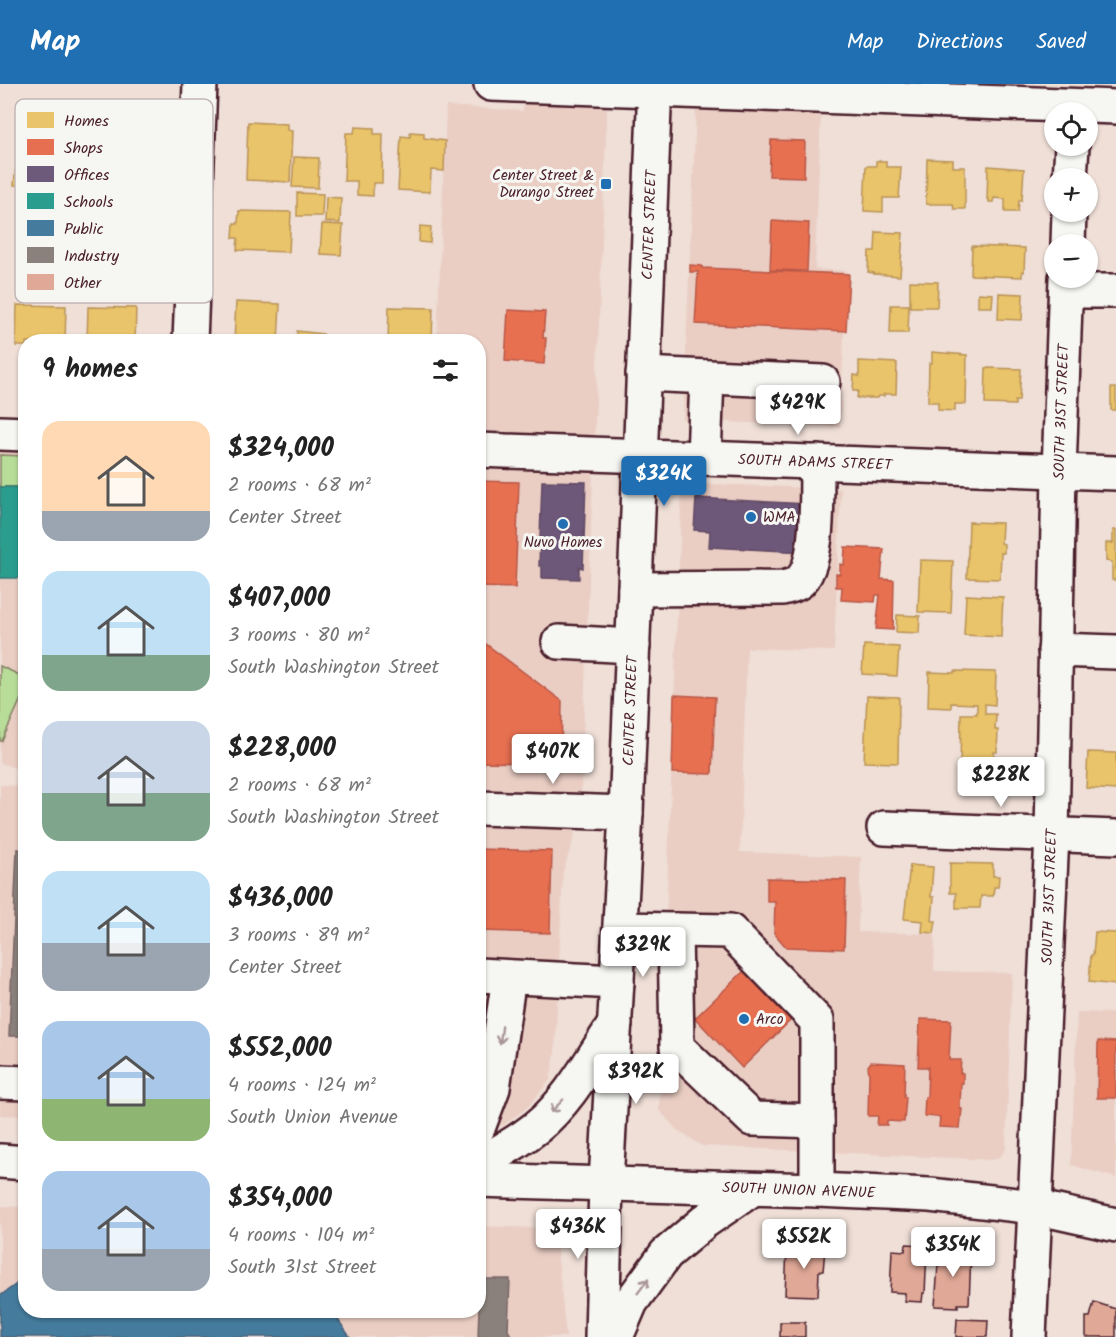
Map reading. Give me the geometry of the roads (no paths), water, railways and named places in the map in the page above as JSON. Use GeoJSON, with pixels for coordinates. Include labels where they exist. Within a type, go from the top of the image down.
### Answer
{"type":"FeatureCollection","features":[{"type":"Feature","properties":{"kind":"street"},"geometry":{"type":"LineString","coordinates":[[199,99],[200,84]]}},
{"type":"Feature","properties":{"kind":"street"},"geometry":{"type":"LineString","coordinates":[[491,84],[770,89],[1073,100],[1116,107]]}},
{"type":"Feature","properties":{"kind":"street","name":"CENTER STREET"},"geometry":{"type":"LineString","coordinates":[[602,1337],[606,1183],[621,929],[655,87]]}},
{"type":"Feature","properties":{"kind":"street","name":"SOUTH 31ST STREET"},"geometry":{"type":"LineString","coordinates":[[1029,1337],[1052,835],[1059,471],[1066,288]]}},
{"type":"Feature","properties":{"kind":"street"},"geometry":{"type":"LineString","coordinates":[[1095,288],[1116,291]]}},
{"type":"Feature","properties":{"kind":"street"},"geometry":{"type":"LineString","coordinates":[[190,334],[192,303]]}},
{"type":"Feature","properties":{"kind":"street"},"geometry":{"type":"LineString","coordinates":[[644,374],[822,381]]}},
{"type":"Feature","properties":{"kind":"street"},"geometry":{"type":"LineString","coordinates":[[704,458],[707,376]]}},
{"type":"Feature","properties":{"kind":"street"},"geometry":{"type":"LineString","coordinates":[[0,433],[18,434]]}},
{"type":"Feature","properties":{"kind":"street","name":"SOUTH ADAMS STREET"},"geometry":{"type":"LineString","coordinates":[[486,450],[1116,473]]}},
{"type":"Feature","properties":{"kind":"street"},"geometry":{"type":"LineString","coordinates":[[636,589],[782,588],[799,582],[808,570],[814,551],[817,462]]}},
{"type":"Feature","properties":{"kind":"street"},"geometry":{"type":"LineString","coordinates":[[559,642],[633,646]]}},
{"type":"Feature","properties":{"kind":"street"},"geometry":{"type":"LineString","coordinates":[[1055,650],[1116,652]]}},
{"type":"Feature","properties":{"kind":"street"},"geometry":{"type":"LineString","coordinates":[[486,808],[626,813]]}},
{"type":"Feature","properties":{"kind":"street"},"geometry":{"type":"LineString","coordinates":[[884,828],[1116,837]]}},
{"type":"Feature","properties":{"kind":"street"},"geometry":{"type":"LineString","coordinates":[[621,929],[730,931],[817,1021],[817,1190]]}},
{"type":"Feature","properties":{"kind":"street"},"geometry":{"type":"LineString","coordinates":[[675,930],[677,1047],[752,1119],[817,1121]]}},
{"type":"Feature","properties":{"kind":"street"},"geometry":{"type":"LineString","coordinates":[[486,1107],[493,1088],[494,976],[617,982]]}},
{"type":"Feature","properties":{"kind":"street"},"geometry":{"type":"LineString","coordinates":[[486,1160],[538,1126],[564,1098],[615,1024]]}},
{"type":"Feature","properties":{"kind":"street"},"geometry":{"type":"LineString","coordinates":[[0,1082],[18,1083]]}},
{"type":"Feature","properties":{"kind":"street"},"geometry":{"type":"LineString","coordinates":[[0,1161],[18,1162]]}},
{"type":"Feature","properties":{"kind":"street","name":"SOUTH UNION AVENUE"},"geometry":{"type":"LineString","coordinates":[[486,1180],[817,1190],[930,1196],[1035,1207],[1116,1225]]}},
{"type":"Feature","properties":{"kind":"street"},"geometry":{"type":"LineString","coordinates":[[616,1337],[631,1302],[666,1254],[705,1221],[752,1189]]}},
{"type":"Feature","properties":{"kind":"place","name":"Center Street & Durango Street"},"geometry":{"type":"Point","coordinates":[606,184]}},
{"type":"Feature","properties":{"kind":"place","name":"WMA"},"geometry":{"type":"Point","coordinates":[751,517]}},
{"type":"Feature","properties":{"kind":"place","name":"Nuvo Homes"},"geometry":{"type":"Point","coordinates":[563,524]}},
{"type":"Feature","properties":{"kind":"place","name":"Arco"},"geometry":{"type":"Point","coordinates":[744,1019]}}]}
